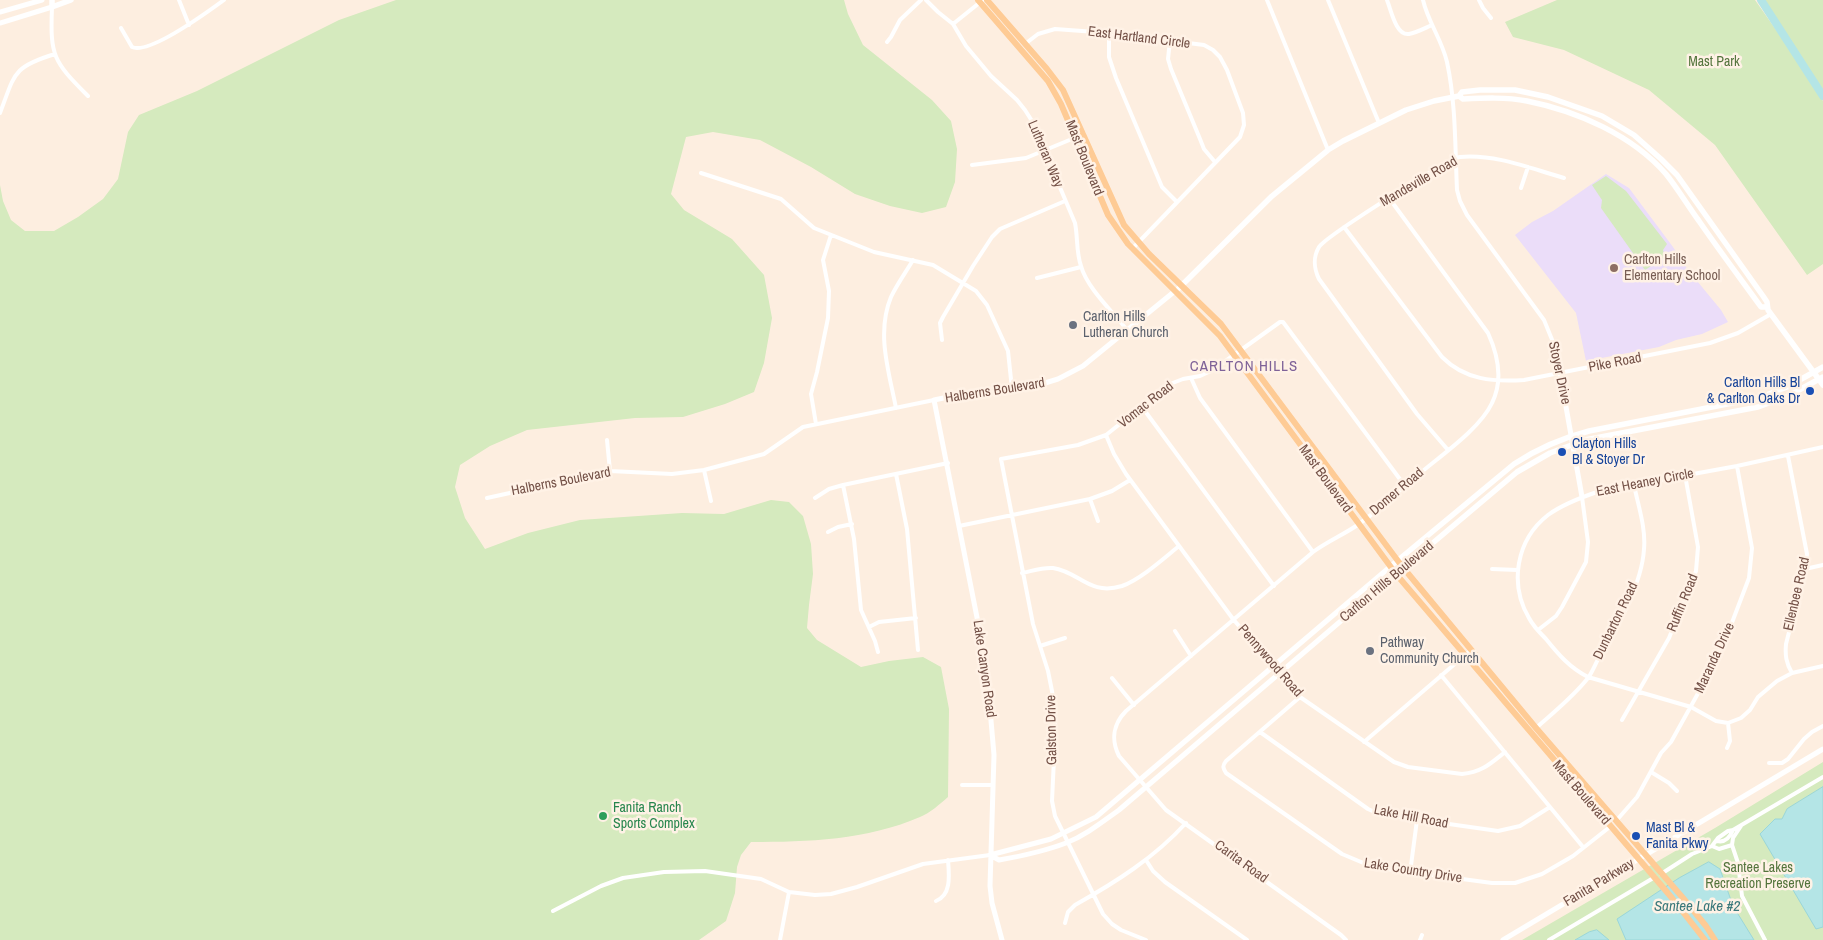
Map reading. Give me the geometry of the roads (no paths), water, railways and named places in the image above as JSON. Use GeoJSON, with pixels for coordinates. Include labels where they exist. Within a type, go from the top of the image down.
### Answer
{"type":"FeatureCollection","features":[{"type":"Feature","properties":{"kind":"main road"},"geometry":{"type":"LineString","coordinates":[[52,3],[71,0]]}},
{"type":"Feature","properties":{"kind":"main road","name":"Mast Boulevard"},"geometry":{"type":"LineString","coordinates":[[988,0],[1063,90],[1124,225],[1138,243],[1221,324],[1398,561],[1536,728],[1656,866],[1706,926],[1715,940]]}},
{"type":"Feature","properties":{"kind":"main road","name":"Mast Boulevard"},"geometry":{"type":"LineString","coordinates":[[980,1],[1048,82],[1061,104],[1108,215],[1132,249],[1212,328],[1396,574],[1705,940]]}},
{"type":"Feature","properties":{"kind":"main road","name":"Halberns Boulevard"},"geometry":{"type":"LineString","coordinates":[[1175,291],[1272,196],[1328,150],[1378,123],[1412,108],[1455,97],[1462,92],[1515,90],[1540,95],[1602,116],[1634,135],[1661,158],[1677,175],[1763,296],[1771,314],[1813,373],[1822,380]]}},
{"type":"Feature","properties":{"kind":"main road"},"geometry":{"type":"LineString","coordinates":[[1455,97],[1462,99],[1496,98],[1526,101],[1553,108],[1593,122],[1647,155],[1667,176],[1761,307],[1767,307]]}},
{"type":"Feature","properties":{"kind":"main road","name":"Carlton Hills Boulevard"},"geometry":{"type":"LineString","coordinates":[[1391,566],[1514,464],[1535,450],[1571,436],[1758,398],[1787,387],[1823,367]]}},
{"type":"Feature","properties":{"kind":"main road","name":"Carlton Hills Boulevard"},"geometry":{"type":"LineString","coordinates":[[1396,574],[1517,472],[1550,452],[1573,444],[1672,422],[1752,408],[1782,399],[1822,380]]}},
{"type":"Feature","properties":{"kind":"street"},"geometry":{"type":"LineString","coordinates":[[0,12],[42,0]]}},
{"type":"Feature","properties":{"kind":"street"},"geometry":{"type":"LineString","coordinates":[[179,0],[189,25]]}},
{"type":"Feature","properties":{"kind":"street"},"geometry":{"type":"LineString","coordinates":[[121,28],[134,48],[146,47],[189,25],[224,0]]}},
{"type":"Feature","properties":{"kind":"street"},"geometry":{"type":"LineString","coordinates":[[887,42],[900,20],[921,0]]}},
{"type":"Feature","properties":{"kind":"street","name":"Lutheran Way"},"geometry":{"type":"LineString","coordinates":[[926,0],[953,24],[967,48],[991,76],[1025,110],[1075,223],[1078,236],[1077,250],[1081,267],[1092,286],[1127,330]]}},
{"type":"Feature","properties":{"kind":"street"},"geometry":{"type":"LineString","coordinates":[[1267,0],[1328,150]]}},
{"type":"Feature","properties":{"kind":"street"},"geometry":{"type":"LineString","coordinates":[[1328,0],[1378,123]]}},
{"type":"Feature","properties":{"kind":"street"},"geometry":{"type":"LineString","coordinates":[[1387,0],[1398,29],[1403,33],[1409,34],[1432,25]]}},
{"type":"Feature","properties":{"kind":"street","name":"Stoyer Drive"},"geometry":{"type":"LineString","coordinates":[[1423,0],[1446,60],[1455,97],[1457,190],[1462,207],[1544,320],[1553,342],[1573,444],[1588,542],[1586,562],[1556,616],[1538,630]]}},
{"type":"Feature","properties":{"kind":"street"},"geometry":{"type":"LineString","coordinates":[[1479,0],[1491,18]]}},
{"type":"Feature","properties":{"kind":"street"},"geometry":{"type":"LineString","coordinates":[[953,24],[980,1]]}},
{"type":"Feature","properties":{"kind":"street"},"geometry":{"type":"LineString","coordinates":[[0,23],[52,3],[51,38],[55,54],[64,72],[88,96]]}},
{"type":"Feature","properties":{"kind":"street","name":"East Hartland Circle"},"geometry":{"type":"LineString","coordinates":[[1019,48],[1038,34],[1055,29],[1109,33],[1204,46],[1213,50],[1224,62],[1243,113],[1244,125],[1241,134],[1238,140],[1132,249]]}},
{"type":"Feature","properties":{"kind":"street"},"geometry":{"type":"LineString","coordinates":[[1109,33],[1109,58],[1116,78],[1162,186],[1178,202]]}},
{"type":"Feature","properties":{"kind":"street"},"geometry":{"type":"LineString","coordinates":[[1170,40],[1168,59],[1171,69],[1204,149],[1215,162]]}},
{"type":"Feature","properties":{"kind":"street"},"geometry":{"type":"LineString","coordinates":[[0,113],[13,79],[19,71],[30,62],[55,54]]}},
{"type":"Feature","properties":{"kind":"street"},"geometry":{"type":"LineString","coordinates":[[972,165],[1026,158],[1084,134]]}},
{"type":"Feature","properties":{"kind":"street","name":"Mandeville Road"},"geometry":{"type":"LineString","coordinates":[[1448,450],[1417,414],[1318,279],[1315,264],[1317,251],[1325,239],[1457,157],[1500,158],[1564,178]]}},
{"type":"Feature","properties":{"kind":"street"},"geometry":{"type":"LineString","coordinates":[[1521,188],[1528,167]]}},
{"type":"Feature","properties":{"kind":"street"},"geometry":{"type":"LineString","coordinates":[[702,173],[781,199],[814,228],[874,252],[933,265],[964,283],[982,297],[1006,345],[1009,354],[1012,389]]}},
{"type":"Feature","properties":{"kind":"street","name":"Domer Road"},"geometry":{"type":"LineString","coordinates":[[1140,780],[1119,756],[1114,738],[1118,722],[1123,714],[1313,552],[1366,518],[1448,450],[1485,416],[1495,396],[1498,380],[1496,356],[1488,333],[1389,198]]}},
{"type":"Feature","properties":{"kind":"street"},"geometry":{"type":"LineString","coordinates":[[942,340],[940,323],[992,238],[1000,229],[1065,201]]}},
{"type":"Feature","properties":{"kind":"street","name":"Pike Road"},"geometry":{"type":"LineString","coordinates":[[1344,227],[1442,358],[1454,368],[1470,376],[1498,380],[1524,380],[1714,342],[1738,333],[1771,314]]}},
{"type":"Feature","properties":{"kind":"street"},"geometry":{"type":"LineString","coordinates":[[816,424],[811,394],[818,372],[828,318],[828,291],[823,260],[831,235]]}},
{"type":"Feature","properties":{"kind":"street"},"geometry":{"type":"LineString","coordinates":[[896,408],[883,341],[884,326],[891,297],[913,260]]}},
{"type":"Feature","properties":{"kind":"street"},"geometry":{"type":"LineString","coordinates":[[1037,278],[1081,267]]}},
{"type":"Feature","properties":{"kind":"street","name":"Halberns Boulevard"},"geometry":{"type":"LineString","coordinates":[[487,498],[610,471],[672,474],[704,470],[762,454],[779,445],[803,427],[977,391],[1037,387],[1067,375],[1082,366],[1175,291]]}},
{"type":"Feature","properties":{"kind":"street","name":"Vomac Road"},"geometry":{"type":"LineString","coordinates":[[1001,459],[1078,445],[1106,435],[1170,384],[1209,373],[1278,323],[1283,322],[1405,486]]}},
{"type":"Feature","properties":{"kind":"street"},"geometry":{"type":"LineString","coordinates":[[1192,378],[1200,398],[1313,552]]}},
{"type":"Feature","properties":{"kind":"street","name":"Lake Canyon Road"},"geometry":{"type":"LineString","coordinates":[[934,400],[986,662],[994,755],[990,886],[992,903],[1002,940]]}},
{"type":"Feature","properties":{"kind":"street"},"geometry":{"type":"LineString","coordinates":[[1142,407],[1274,586]]}},
{"type":"Feature","properties":{"kind":"street","name":"Pennywood Road"},"geometry":{"type":"LineString","coordinates":[[1106,435],[1114,454],[1130,480],[1233,620],[1300,697],[1385,757],[1402,766],[1462,774],[1480,772],[1505,752]]}},
{"type":"Feature","properties":{"kind":"street"},"geometry":{"type":"LineString","coordinates":[[607,440],[610,471]]}},
{"type":"Feature","properties":{"kind":"street","name":"East Heaney Circle"},"geometry":{"type":"LineString","coordinates":[[1728,723],[1716,721],[1691,707],[1588,678],[1565,662],[1529,618],[1522,602],[1517,570],[1524,545],[1539,523],[1554,511],[1582,497],[1600,491],[1788,456],[1823,447]]}},
{"type":"Feature","properties":{"kind":"street","name":"Ellenbee Road"},"geometry":{"type":"LineString","coordinates":[[1788,456],[1806,549],[1805,569],[1786,644],[1785,656],[1792,673]]}},
{"type":"Feature","properties":{"kind":"street","name":"Galston Drive"},"geometry":{"type":"LineString","coordinates":[[1001,459],[1033,624],[1048,671],[1054,711],[1053,806],[1055,816],[1103,914],[1121,930],[1146,940]]}},
{"type":"Feature","properties":{"kind":"street"},"geometry":{"type":"LineString","coordinates":[[815,498],[829,489],[843,485],[948,463]]}},
{"type":"Feature","properties":{"kind":"street","name":"Maranda Drive"},"geometry":{"type":"LineString","coordinates":[[1610,826],[1637,797],[1661,753],[1671,742],[1691,707],[1728,633],[1751,572],[1752,548],[1737,466]]}},
{"type":"Feature","properties":{"kind":"street"},"geometry":{"type":"LineString","coordinates":[[704,470],[711,501]]}},
{"type":"Feature","properties":{"kind":"street"},"geometry":{"type":"LineString","coordinates":[[896,474],[907,529],[918,650]]}},
{"type":"Feature","properties":{"kind":"street","name":"Ruffin Road"},"geometry":{"type":"LineString","coordinates":[[1622,720],[1671,633],[1696,570],[1698,547],[1685,475]]}},
{"type":"Feature","properties":{"kind":"street"},"geometry":{"type":"LineString","coordinates":[[960,526],[1090,499],[1112,491],[1130,480]]}},
{"type":"Feature","properties":{"kind":"street"},"geometry":{"type":"LineString","coordinates":[[843,485],[852,524],[861,610],[878,652]]}},
{"type":"Feature","properties":{"kind":"street","name":"Dunbarton Road"},"geometry":{"type":"LineString","coordinates":[[1530,733],[1572,696],[1588,678],[1615,629],[1642,566],[1644,535],[1634,485]]}},
{"type":"Feature","properties":{"kind":"street"},"geometry":{"type":"LineString","coordinates":[[1090,499],[1098,521]]}},
{"type":"Feature","properties":{"kind":"street"},"geometry":{"type":"LineString","coordinates":[[828,532],[838,527],[852,524]]}},
{"type":"Feature","properties":{"kind":"street"},"geometry":{"type":"LineString","coordinates":[[1022,572],[1052,568],[1067,573],[1090,586],[1102,588],[1117,587],[1132,581],[1179,546]]}},
{"type":"Feature","properties":{"kind":"street"},"geometry":{"type":"LineString","coordinates":[[1805,569],[1823,565]]}},
{"type":"Feature","properties":{"kind":"street","name":"Carlton Hills Boulevard"},"geometry":{"type":"LineString","coordinates":[[554,911],[601,886],[623,878],[664,872],[705,871],[761,879],[789,892],[815,895],[831,894],[923,864],[990,855],[1064,834],[1096,817],[1391,566]]}},
{"type":"Feature","properties":{"kind":"street"},"geometry":{"type":"LineString","coordinates":[[1492,569],[1517,570]]}},
{"type":"Feature","properties":{"kind":"street","name":"Carlton Hills Boulevard"},"geometry":{"type":"LineString","coordinates":[[990,855],[999,860],[1039,851],[1068,842],[1092,829],[1119,810],[1396,574]]}},
{"type":"Feature","properties":{"kind":"street"},"geometry":{"type":"LineString","coordinates":[[869,627],[879,622],[916,618]]}},
{"type":"Feature","properties":{"kind":"street"},"geometry":{"type":"LineString","coordinates":[[1175,631],[1191,656]]}},
{"type":"Feature","properties":{"kind":"street"},"geometry":{"type":"LineString","coordinates":[[1040,646],[1065,638]]}},
{"type":"Feature","properties":{"kind":"street"},"geometry":{"type":"LineString","coordinates":[[1364,742],[1471,650]]}},
{"type":"Feature","properties":{"kind":"street"},"geometry":{"type":"LineString","coordinates":[[1727,748],[1730,741],[1728,723],[1741,718],[1750,710],[1758,697],[1777,680],[1792,673],[1823,666]]}},
{"type":"Feature","properties":{"kind":"street"},"geometry":{"type":"LineString","coordinates":[[1441,675],[1584,846]]}},
{"type":"Feature","properties":{"kind":"street"},"geometry":{"type":"LineString","coordinates":[[1112,678],[1134,705]]}},
{"type":"Feature","properties":{"kind":"street"},"geometry":{"type":"LineString","coordinates":[[1260,732],[1300,697]]}},
{"type":"Feature","properties":{"kind":"street"},"geometry":{"type":"LineString","coordinates":[[1769,764],[1782,763],[1788,759],[1804,740],[1823,726]]}},
{"type":"Feature","properties":{"kind":"street","name":"Lake Country Drive"},"geometry":{"type":"LineString","coordinates":[[1260,732],[1226,761],[1223,765],[1226,773],[1351,859],[1373,867],[1492,883],[1515,882],[1542,874],[1572,856],[1610,826]]}},
{"type":"Feature","properties":{"kind":"street","name":"Lake Hill Road"},"geometry":{"type":"LineString","coordinates":[[1260,732],[1368,809],[1379,814],[1498,831],[1520,826],[1550,807]]}},
{"type":"Feature","properties":{"kind":"street","name":"Fanita Parkway"},"geometry":{"type":"LineString","coordinates":[[1504,940],[1823,749]]}},
{"type":"Feature","properties":{"kind":"street"},"geometry":{"type":"LineString","coordinates":[[1651,772],[1670,783],[1676,791]]}},
{"type":"Feature","properties":{"kind":"street"},"geometry":{"type":"LineString","coordinates":[[1549,940],[1692,854],[1712,846],[1718,838],[1728,831],[1733,830],[1823,777]]}},
{"type":"Feature","properties":{"kind":"street","name":"Carita Road"},"geometry":{"type":"LineString","coordinates":[[1140,780],[1166,810],[1341,934],[1346,940]]}},
{"type":"Feature","properties":{"kind":"street"},"geometry":{"type":"LineString","coordinates":[[962,785],[993,785]]}},
{"type":"Feature","properties":{"kind":"street"},"geometry":{"type":"LineString","coordinates":[[1410,873],[1417,820]]}},
{"type":"Feature","properties":{"kind":"street"},"geometry":{"type":"LineString","coordinates":[[1065,924],[1068,912],[1075,905],[1146,860],[1169,842],[1186,823]]}},
{"type":"Feature","properties":{"kind":"street"},"geometry":{"type":"LineString","coordinates":[[1742,824],[1732,845],[1738,863],[1742,896],[1765,940]]}},
{"type":"Feature","properties":{"kind":"street"},"geometry":{"type":"LineString","coordinates":[[1712,846],[1719,849],[1732,845]]}},
{"type":"Feature","properties":{"kind":"street"},"geometry":{"type":"LineString","coordinates":[[936,901],[945,894],[950,879],[948,860]]}},
{"type":"Feature","properties":{"kind":"street"},"geometry":{"type":"LineString","coordinates":[[1146,860],[1153,871],[1165,882],[1247,940]]}},
{"type":"Feature","properties":{"kind":"street"},"geometry":{"type":"LineString","coordinates":[[780,940],[789,892]]}},
{"type":"Feature","properties":{"kind":"street"},"geometry":{"type":"LineString","coordinates":[[1420,940],[1422,935]]}},
{"type":"Feature","properties":{"kind":"water"},"geometry":{"type":"Polygon","coordinates":[[[1823,787],[1823,927],[1816,929],[1760,834],[1775,819],[1782,819],[1787,809],[1823,787]]]}},
{"type":"Feature","properties":{"kind":"water","name":"Santee Lake #2"},"geometry":{"type":"Polygon","coordinates":[[[1709,862],[1720,869],[1733,906],[1754,940],[1626,940],[1617,919],[1679,878],[1709,862]]]}},
{"type":"Feature","properties":{"kind":"water"},"geometry":{"type":"Polygon","coordinates":[[[1597,930],[1609,940],[1575,940],[1589,932],[1597,930]]]}},
{"type":"Feature","properties":{"kind":"waterway"},"geometry":{"type":"LineString","coordinates":[[1761,0],[1823,96]]}},
{"type":"Feature","properties":{"kind":"place","name":"Carlton Hills Elementary School"},"geometry":{"type":"Point","coordinates":[1614,268]}},
{"type":"Feature","properties":{"kind":"place","name":"Carlton Hills Lutheran Church"},"geometry":{"type":"Point","coordinates":[1073,325]}},
{"type":"Feature","properties":{"kind":"place","name":"Carlton Hills Bl & Carlton Oaks Dr"},"geometry":{"type":"Point","coordinates":[1810,391]}},
{"type":"Feature","properties":{"kind":"place","name":"Clayton Hills Bl & Stoyer Dr"},"geometry":{"type":"Point","coordinates":[1562,452]}},
{"type":"Feature","properties":{"kind":"place","name":"Pathway Community Church"},"geometry":{"type":"Point","coordinates":[1370,651]}},
{"type":"Feature","properties":{"kind":"place","name":"Fanita Ranch Sports Complex"},"geometry":{"type":"Point","coordinates":[603,816]}},
{"type":"Feature","properties":{"kind":"place","name":"Mast Bl & Fanita Pkwy"},"geometry":{"type":"Point","coordinates":[1636,836]}},
{"type":"Feature","properties":{"kind":"district","name":"CARLTON HILLS"},"geometry":{"type":"Point","coordinates":[1244,367]}},
{"type":"Feature","properties":{"kind":"park label","name":"Mast Park"},"geometry":{"type":"Point","coordinates":[1714,62]}},
{"type":"Feature","properties":{"kind":"park label","name":"Santee Lakes Recreation Preserve"},"geometry":{"type":"Point","coordinates":[1758,876]}}]}
